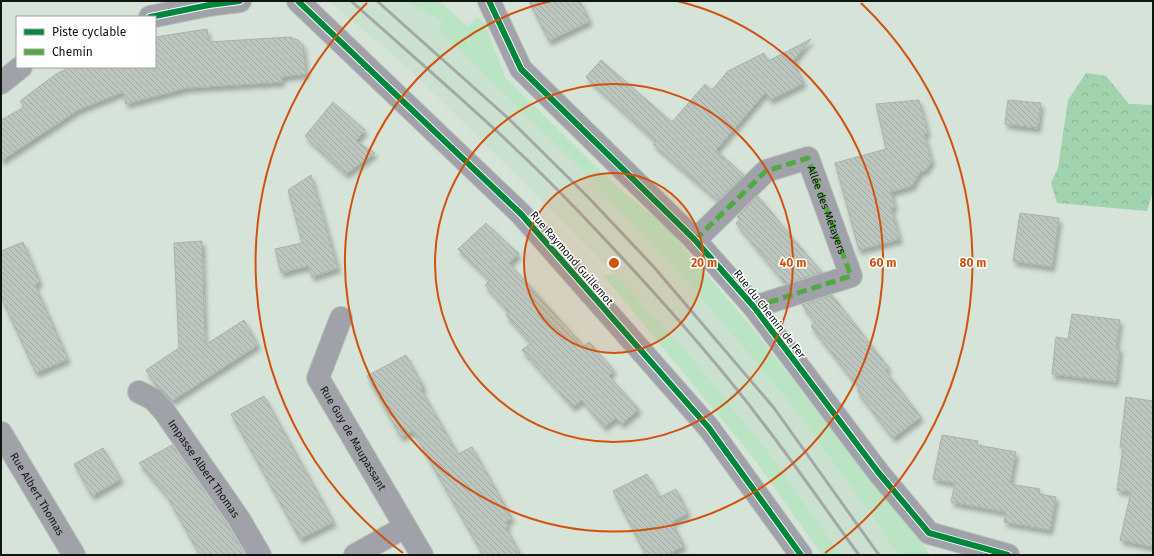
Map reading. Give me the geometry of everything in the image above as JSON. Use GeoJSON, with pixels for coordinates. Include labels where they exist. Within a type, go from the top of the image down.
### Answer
{"type":"FeatureCollection","features":[{"type":"Feature","properties":{"kind":"street"},"geometry":{"type":"LineString","coordinates":[[155,16],[209,5],[240,1]]}},
{"type":"Feature","properties":{"kind":"street","name":"Rue Raymond Guillemot"},"geometry":{"type":"LineString","coordinates":[[298,1],[521,214],[709,428],[801,555]]}},
{"type":"Feature","properties":{"kind":"street","name":"Rue du Chemin de Fer"},"geometry":{"type":"LineString","coordinates":[[489,1],[521,69],[695,240],[754,307],[878,472],[929,533],[1008,555]]}},
{"type":"Feature","properties":{"kind":"street"},"geometry":{"type":"LineString","coordinates":[[1,83],[20,68]]}},
{"type":"Feature","properties":{"kind":"street","name":"Allée des Métayers"},"geometry":{"type":"LineString","coordinates":[[695,240],[766,171],[808,158],[851,276],[754,307]]}},
{"type":"Feature","properties":{"kind":"street","name":"Rue Guy de Maupassant"},"geometry":{"type":"LineString","coordinates":[[341,318],[318,378],[422,555]]}},
{"type":"Feature","properties":{"kind":"street","name":"Impasse Albert Thomas"},"geometry":{"type":"LineString","coordinates":[[139,392],[154,399],[164,411],[239,519],[260,555]]}},
{"type":"Feature","properties":{"kind":"street","name":"Rue Albert Thomas"},"geometry":{"type":"LineString","coordinates":[[1,433],[74,555]]}},
{"type":"Feature","properties":{"kind":"street"},"geometry":{"type":"LineString","coordinates":[[355,555],[405,527]]}},
{"type":"Feature","properties":{"kind":"shaded area"},"geometry":{"type":"Polygon","coordinates":[[[329,1],[405,1],[443,24],[438,31],[462,52],[586,174],[683,276],[791,404],[875,520],[898,555],[841,555],[766,449],[615,274],[408,68],[329,1]]]}},
{"type":"Feature","properties":{"kind":"green space"},"geometry":{"type":"Polygon","coordinates":[[[405,1],[439,1],[467,26],[478,17],[485,24],[505,77],[617,187],[664,225],[749,324],[930,555],[898,555],[875,520],[791,404],[683,276],[586,174],[462,52],[438,31],[443,23],[405,1]]]}},
{"type":"Feature","properties":{"kind":"green space"},"geometry":{"type":"Polygon","coordinates":[[[1086,73],[1106,76],[1129,104],[1153,105],[1153,192],[1147,211],[1057,203],[1051,183],[1058,168],[1068,100],[1086,73]]]}},
{"type":"Feature","properties":{"kind":"green space"},"geometry":{"type":"Polygon","coordinates":[[[615,274],[689,355],[766,449],[841,555],[822,555],[755,460],[603,275],[615,274]]]}},
{"type":"Feature","properties":{"kind":"building"},"geometry":{"type":"Polygon","coordinates":[[[529,1],[580,1],[590,21],[549,41],[529,1]]]}},
{"type":"Feature","properties":{"kind":"building"},"geometry":{"type":"Polygon","coordinates":[[[207,29],[209,42],[290,37],[298,40],[303,45],[306,74],[281,77],[282,82],[187,88],[126,104],[123,92],[78,110],[1,161],[1,120],[24,107],[20,101],[56,74],[68,68],[156,68],[156,37],[207,29]]]}},
{"type":"Feature","properties":{"kind":"building"},"geometry":{"type":"Polygon","coordinates":[[[811,39],[793,61],[804,83],[770,100],[766,92],[716,150],[744,175],[718,200],[653,144],[656,141],[586,77],[601,60],[672,122],[705,84],[712,90],[728,71],[764,53],[768,61],[811,39]]]}},
{"type":"Feature","properties":{"kind":"building"},"geometry":{"type":"Polygon","coordinates":[[[919,100],[928,133],[924,134],[932,161],[926,170],[920,172],[912,186],[891,192],[895,207],[891,208],[900,239],[859,250],[835,163],[886,149],[876,104],[919,100]]]}},
{"type":"Feature","properties":{"kind":"building"},"geometry":{"type":"Polygon","coordinates":[[[1008,100],[1041,103],[1038,128],[1005,124],[1008,100]]]}},
{"type":"Feature","properties":{"kind":"building"},"geometry":{"type":"Polygon","coordinates":[[[333,102],[365,130],[356,141],[375,153],[346,174],[305,136],[333,102]]]}},
{"type":"Feature","properties":{"kind":"building"},"geometry":{"type":"Polygon","coordinates":[[[311,175],[338,268],[312,277],[308,266],[281,273],[275,249],[302,243],[288,190],[311,175]]]}},
{"type":"Feature","properties":{"kind":"building"},"geometry":{"type":"Polygon","coordinates":[[[758,196],[822,272],[786,284],[736,223],[740,220],[737,217],[758,196]]]}},
{"type":"Feature","properties":{"kind":"building"},"geometry":{"type":"Polygon","coordinates":[[[1020,213],[1059,218],[1052,267],[1013,261],[1020,213]]]}},
{"type":"Feature","properties":{"kind":"building"},"geometry":{"type":"Polygon","coordinates":[[[486,223],[519,254],[509,263],[584,346],[589,342],[614,370],[609,376],[639,409],[622,424],[616,418],[604,427],[582,400],[573,407],[522,350],[531,343],[506,315],[509,312],[485,285],[490,280],[458,249],[486,223]]]}},
{"type":"Feature","properties":{"kind":"building"},"geometry":{"type":"Polygon","coordinates":[[[202,241],[205,345],[244,320],[258,345],[172,401],[157,387],[146,370],[179,348],[174,243],[202,241]]]}},
{"type":"Feature","properties":{"kind":"building"},"geometry":{"type":"Polygon","coordinates":[[[23,242],[40,282],[35,285],[68,359],[36,373],[1,297],[1,251],[23,242]]]}},
{"type":"Feature","properties":{"kind":"building"},"geometry":{"type":"Polygon","coordinates":[[[832,295],[889,368],[885,370],[921,417],[893,438],[857,391],[860,389],[811,326],[815,322],[802,305],[832,295]]]}},
{"type":"Feature","properties":{"kind":"building"},"geometry":{"type":"Polygon","coordinates":[[[1072,314],[1120,320],[1116,347],[1120,348],[1116,382],[1052,374],[1056,337],[1068,339],[1072,314]]]}},
{"type":"Feature","properties":{"kind":"building"},"geometry":{"type":"Polygon","coordinates":[[[406,355],[424,387],[421,389],[458,454],[472,447],[512,518],[506,522],[508,526],[506,528],[521,555],[483,555],[413,431],[401,437],[367,376],[406,355]]]}},
{"type":"Feature","properties":{"kind":"building"},"geometry":{"type":"Polygon","coordinates":[[[264,396],[334,522],[300,539],[231,414],[264,396]]]}},
{"type":"Feature","properties":{"kind":"building"},"geometry":{"type":"Polygon","coordinates":[[[1126,397],[1153,401],[1153,547],[1120,540],[1131,492],[1117,490],[1123,447],[1120,447],[1126,397]]]}},
{"type":"Feature","properties":{"kind":"building"},"geometry":{"type":"Polygon","coordinates":[[[942,435],[978,441],[977,445],[1016,452],[1010,484],[1040,489],[1039,494],[1056,497],[1050,530],[1004,522],[1006,512],[951,502],[955,483],[933,479],[942,435]]]}},
{"type":"Feature","properties":{"kind":"building"},"geometry":{"type":"Polygon","coordinates":[[[172,445],[228,526],[245,555],[200,555],[167,496],[139,463],[172,445]]]}},
{"type":"Feature","properties":{"kind":"building"},"geometry":{"type":"Polygon","coordinates":[[[103,448],[121,479],[92,496],[74,464],[103,448]]]}},
{"type":"Feature","properties":{"kind":"building"},"geometry":{"type":"Polygon","coordinates":[[[647,474],[660,497],[676,489],[688,513],[672,522],[684,546],[667,555],[646,555],[613,491],[647,474]]]}},
{"type":"Feature","properties":{"kind":"railway"},"geometry":{"type":"LineString","coordinates":[[351,1],[524,157],[552,184],[627,263],[674,315],[742,396],[859,555]]}},
{"type":"Feature","properties":{"kind":"railway"},"geometry":{"type":"LineString","coordinates":[[377,1],[509,119],[588,197],[653,266],[774,408],[879,555]]}},
{"type":"Feature","properties":{"kind":"marked path"},"geometry":{"type":"LineString","coordinates":[[695,240],[766,171],[808,158],[851,276],[754,307]]}},
{"type":"Feature","properties":{"kind":"cycle path"},"geometry":{"type":"LineString","coordinates":[[155,16],[209,5],[240,1]]}},
{"type":"Feature","properties":{"kind":"cycle path"},"geometry":{"type":"LineString","coordinates":[[298,1],[521,214],[709,428],[801,555]]}},
{"type":"Feature","properties":{"kind":"cycle path"},"geometry":{"type":"LineString","coordinates":[[489,1],[521,69],[695,240],[754,307],[878,472],[929,533],[1008,555]]}}]}
